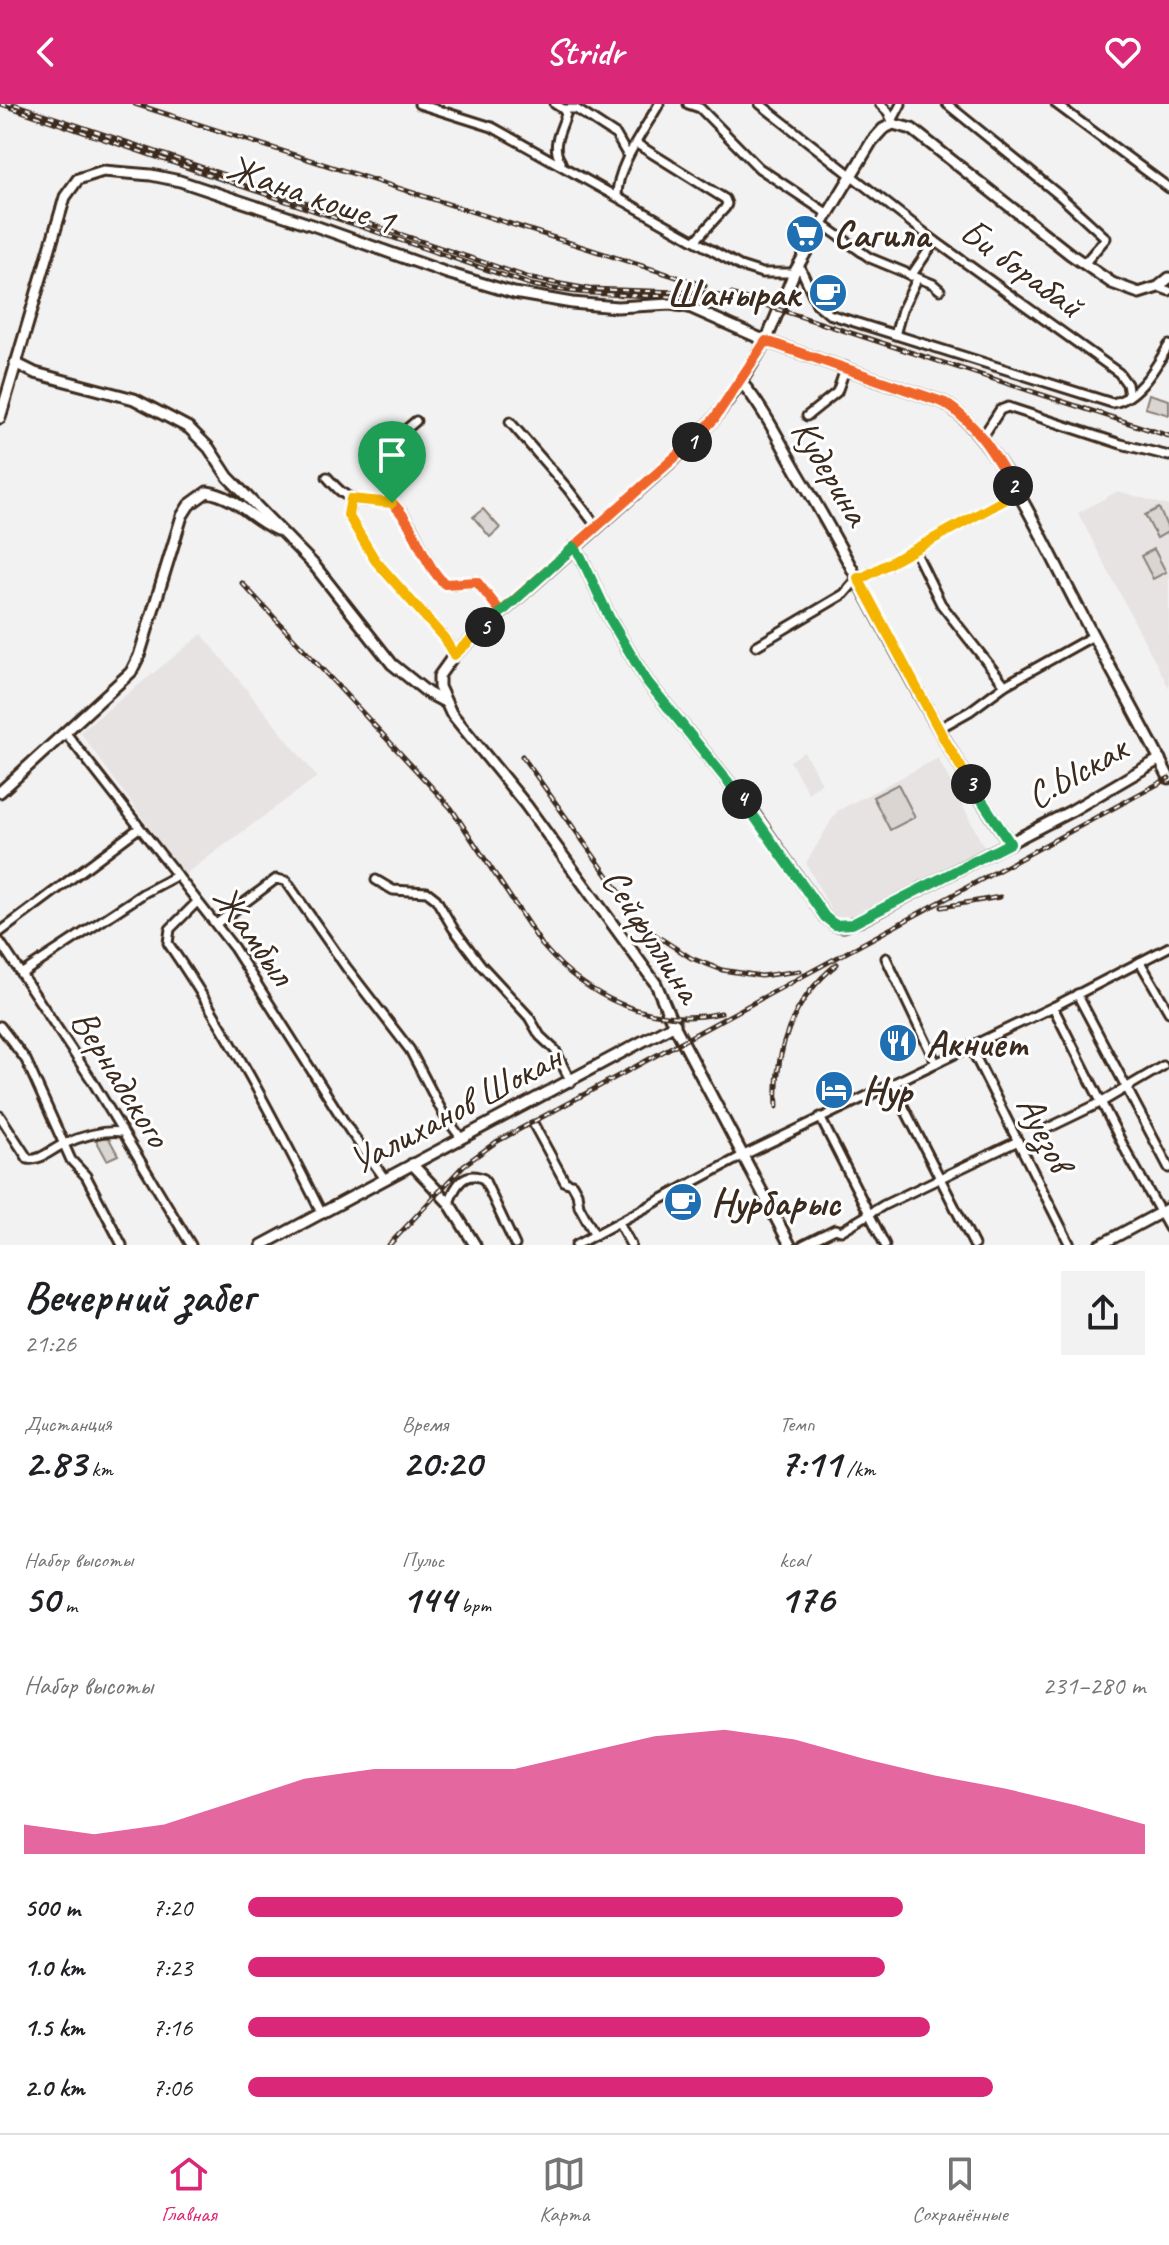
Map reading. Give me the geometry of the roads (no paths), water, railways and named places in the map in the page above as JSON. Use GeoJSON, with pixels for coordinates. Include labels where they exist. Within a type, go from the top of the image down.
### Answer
{"type":"FeatureCollection","features":[{"type":"Feature","properties":{"kind":"street"},"geometry":{"type":"LineString","coordinates":[[419,104],[492,127],[740,266],[762,273],[796,269]]}},
{"type":"Feature","properties":{"kind":"street"},"geometry":{"type":"LineString","coordinates":[[617,196],[617,182],[628,156],[659,104]]}},
{"type":"Feature","properties":{"kind":"street"},"geometry":{"type":"LineString","coordinates":[[688,104],[700,108],[759,168],[828,214]]}},
{"type":"Feature","properties":{"kind":"street","name":"Би борабай"},"geometry":{"type":"LineString","coordinates":[[760,104],[935,241],[1119,373],[1127,384],[1129,396]]}},
{"type":"Feature","properties":{"kind":"street"},"geometry":{"type":"LineString","coordinates":[[880,104],[892,122],[912,129],[1084,264],[1125,290],[1139,293],[1158,287],[1169,278]]}},
{"type":"Feature","properties":{"kind":"street"},"geometry":{"type":"LineString","coordinates":[[351,499],[348,515],[375,560],[444,638],[454,655],[714,419],[766,341],[796,269],[851,174],[877,134],[892,122],[901,104]]}},
{"type":"Feature","properties":{"kind":"street"},"geometry":{"type":"LineString","coordinates":[[947,104],[1059,195],[1106,238],[1084,264]]}},
{"type":"Feature","properties":{"kind":"street"},"geometry":{"type":"LineString","coordinates":[[1056,104],[1169,188]]}},
{"type":"Feature","properties":{"kind":"street"},"geometry":{"type":"LineString","coordinates":[[559,106],[566,114],[555,145],[557,158],[565,167]]}},
{"type":"Feature","properties":{"kind":"street"},"geometry":{"type":"LineString","coordinates":[[559,106],[576,109],[616,135],[628,156]]}},
{"type":"Feature","properties":{"kind":"street"},"geometry":{"type":"LineString","coordinates":[[637,144],[725,199],[725,208],[696,240]]}},
{"type":"Feature","properties":{"kind":"street","name":"Жана коше 1"},"geometry":{"type":"LineString","coordinates":[[0,418],[65,197],[78,179],[103,171],[151,175],[197,186],[447,273],[514,293],[617,307],[671,304],[689,307],[766,341],[945,403],[957,411],[982,438],[1017,493],[1169,778]]}},
{"type":"Feature","properties":{"kind":"street"},"geometry":{"type":"LineString","coordinates":[[822,224],[870,258],[933,284],[940,290]]}},
{"type":"Feature","properties":{"kind":"street"},"geometry":{"type":"LineString","coordinates":[[895,335],[914,278],[935,241]]}},
{"type":"Feature","properties":{"kind":"street"},"geometry":{"type":"LineString","coordinates":[[796,269],[817,304],[829,314],[1112,403],[1129,396],[1154,370],[1169,345]]}},
{"type":"Feature","properties":{"kind":"street"},"geometry":{"type":"LineString","coordinates":[[1158,287],[1169,291]]}},
{"type":"Feature","properties":{"kind":"street"},"geometry":{"type":"LineString","coordinates":[[15,363],[35,373],[116,392],[189,428],[209,448],[228,477],[314,565],[392,664],[428,693],[445,702]]}},
{"type":"Feature","properties":{"kind":"street"},"geometry":{"type":"LineString","coordinates":[[807,416],[837,392],[846,367]]}},
{"type":"Feature","properties":{"kind":"street","name":"Кудерина"},"geometry":{"type":"LineString","coordinates":[[741,382],[827,520],[938,729],[1010,843]]}},
{"type":"Feature","properties":{"kind":"street"},"geometry":{"type":"LineString","coordinates":[[982,438],[1005,406],[1096,437],[1169,456]]}},
{"type":"Feature","properties":{"kind":"street"},"geometry":{"type":"LineString","coordinates":[[403,432],[416,421]]}},
{"type":"Feature","properties":{"kind":"street"},"geometry":{"type":"LineString","coordinates":[[510,422],[597,527]]}},
{"type":"Feature","properties":{"kind":"street"},"geometry":{"type":"LineString","coordinates":[[327,477],[351,499],[392,503],[405,517],[437,576],[445,584],[477,582],[501,612]]}},
{"type":"Feature","properties":{"kind":"street"},"geometry":{"type":"LineString","coordinates":[[0,792],[131,672],[189,505],[207,492],[222,494],[266,526],[281,532]]}},
{"type":"Feature","properties":{"kind":"street"},"geometry":{"type":"LineString","coordinates":[[756,646],[844,594],[858,578],[1017,493]]}},
{"type":"Feature","properties":{"kind":"street","name":"С.Ыскак"},"geometry":{"type":"LineString","coordinates":[[574,547],[610,619],[646,680],[752,811],[829,921],[835,925],[852,924],[1010,843],[1160,759]]}},
{"type":"Feature","properties":{"kind":"street"},"geometry":{"type":"LineString","coordinates":[[914,549],[941,604],[1005,685]]}},
{"type":"Feature","properties":{"kind":"street"},"geometry":{"type":"LineString","coordinates":[[938,729],[970,711],[1005,685],[1093,636]]}},
{"type":"Feature","properties":{"kind":"street","name":"Сейфуллина"},"geometry":{"type":"LineString","coordinates":[[454,655],[439,676],[439,687],[445,702],[526,805],[656,984],[790,1245]]}},
{"type":"Feature","properties":{"kind":"street","name":"Жамбыл"},"geometry":{"type":"LineString","coordinates":[[65,732],[234,948],[350,1131],[385,1179]]}},
{"type":"Feature","properties":{"kind":"street"},"geometry":{"type":"LineString","coordinates":[[1160,759],[1169,752]]}},
{"type":"Feature","properties":{"kind":"street"},"geometry":{"type":"LineString","coordinates":[[0,932],[139,828]]}},
{"type":"Feature","properties":{"kind":"street"},"geometry":{"type":"LineString","coordinates":[[21,974],[144,893],[176,876]]}},
{"type":"Feature","properties":{"kind":"street"},"geometry":{"type":"LineString","coordinates":[[216,924],[276,879],[286,881],[346,967],[410,1050],[444,1115],[461,1138]]}},
{"type":"Feature","properties":{"kind":"street"},"geometry":{"type":"LineString","coordinates":[[376,880],[393,890],[427,892],[436,899],[481,965],[555,1050],[571,1082]]}},
{"type":"Feature","properties":{"kind":"street"},"geometry":{"type":"LineString","coordinates":[[197,902],[170,929],[168,943],[199,987],[256,1085],[322,1214]]}},
{"type":"Feature","properties":{"kind":"street","name":"Вернадского"},"geometry":{"type":"LineString","coordinates":[[0,942],[91,1079],[191,1245]]}},
{"type":"Feature","properties":{"kind":"street"},"geometry":{"type":"LineString","coordinates":[[576,1245],[744,1155],[1053,1007],[1169,947]]}},
{"type":"Feature","properties":{"kind":"street"},"geometry":{"type":"LineString","coordinates":[[886,958],[936,1063]]}},
{"type":"Feature","properties":{"kind":"street"},"geometry":{"type":"LineString","coordinates":[[1140,962],[1169,1012]]}},
{"type":"Feature","properties":{"kind":"street"},"geometry":{"type":"LineString","coordinates":[[1077,994],[1169,1168]]}},
{"type":"Feature","properties":{"kind":"street"},"geometry":{"type":"LineString","coordinates":[[1053,1007],[1102,1102],[1165,1210],[1169,1228]]}},
{"type":"Feature","properties":{"kind":"street","name":"Уалиханов Шокан"},"geometry":{"type":"LineString","coordinates":[[262,1245],[675,1024]]}},
{"type":"Feature","properties":{"kind":"street"},"geometry":{"type":"LineString","coordinates":[[0,1026],[26,1060],[71,1160],[86,1176],[122,1245]]}},
{"type":"Feature","properties":{"kind":"street","name":"Ауезов"},"geometry":{"type":"LineString","coordinates":[[970,1046],[1070,1245]]}},
{"type":"Feature","properties":{"kind":"street"},"geometry":{"type":"LineString","coordinates":[[1048,1128],[1102,1102],[1163,1066]]}},
{"type":"Feature","properties":{"kind":"street"},"geometry":{"type":"LineString","coordinates":[[892,1084],[974,1245]]}},
{"type":"Feature","properties":{"kind":"street"},"geometry":{"type":"LineString","coordinates":[[0,1116],[28,1159],[34,1160],[65,1143],[98,1132],[122,1132]]}},
{"type":"Feature","properties":{"kind":"street"},"geometry":{"type":"LineString","coordinates":[[820,1117],[885,1245]]}},
{"type":"Feature","properties":{"kind":"street"},"geometry":{"type":"LineString","coordinates":[[534,1125],[565,1182],[572,1184],[577,1193],[579,1206],[595,1235]]}},
{"type":"Feature","properties":{"kind":"street"},"geometry":{"type":"LineString","coordinates":[[803,1245],[835,1229],[841,1231],[884,1205],[1018,1141]]}},
{"type":"Feature","properties":{"kind":"street"},"geometry":{"type":"LineString","coordinates":[[412,1164],[449,1203],[475,1245]]}},
{"type":"Feature","properties":{"kind":"street"},"geometry":{"type":"LineString","coordinates":[[449,1203],[457,1183],[465,1177],[475,1175],[484,1179],[515,1245]]}},
{"type":"Feature","properties":{"kind":"street"},"geometry":{"type":"LineString","coordinates":[[1100,1245],[1165,1210]]}},
{"type":"Feature","properties":{"kind":"street"},"geometry":{"type":"LineString","coordinates":[[619,1223],[631,1245]]}},
{"type":"Feature","properties":{"kind":"railway"},"geometry":{"type":"LineString","coordinates":[[1,104],[532,285],[584,293],[742,302],[708,293],[589,289],[533,279],[14,104]]}},
{"type":"Feature","properties":{"kind":"railway"},"geometry":{"type":"LineString","coordinates":[[135,104],[705,286]]}},
{"type":"Feature","properties":{"kind":"railway"},"geometry":{"type":"LineString","coordinates":[[731,294],[1169,436]]}},
{"type":"Feature","properties":{"kind":"railway"},"geometry":{"type":"LineString","coordinates":[[242,583],[451,808],[542,945],[560,964],[600,994],[645,1012],[695,1017],[721,1013]]}},
{"type":"Feature","properties":{"kind":"railway"},"geometry":{"type":"LineString","coordinates":[[522,756],[646,929],[691,958],[722,970],[761,976],[800,971]]}},
{"type":"Feature","properties":{"kind":"railway"},"geometry":{"type":"LineString","coordinates":[[389,1245],[464,1165],[496,1142],[1169,778]]}},
{"type":"Feature","properties":{"kind":"railway"},"geometry":{"type":"LineString","coordinates":[[942,907],[1000,897]]}},
{"type":"Feature","properties":{"kind":"railway"},"geometry":{"type":"LineString","coordinates":[[777,1107],[779,1066],[789,1028],[808,994],[837,964]]}},
{"type":"Feature","properties":{"kind":"place","name":"Сагила"},"geometry":{"type":"Point","coordinates":[805,234]}},
{"type":"Feature","properties":{"kind":"place","name":"Шанырак"},"geometry":{"type":"Point","coordinates":[828,293]}},
{"type":"Feature","properties":{"kind":"place","name":"Акниет"},"geometry":{"type":"Point","coordinates":[898,1043]}},
{"type":"Feature","properties":{"kind":"place","name":"Нур"},"geometry":{"type":"Point","coordinates":[834,1090]}},
{"type":"Feature","properties":{"kind":"place","name":"Нурбарыс"},"geometry":{"type":"Point","coordinates":[683,1202]}}]}
